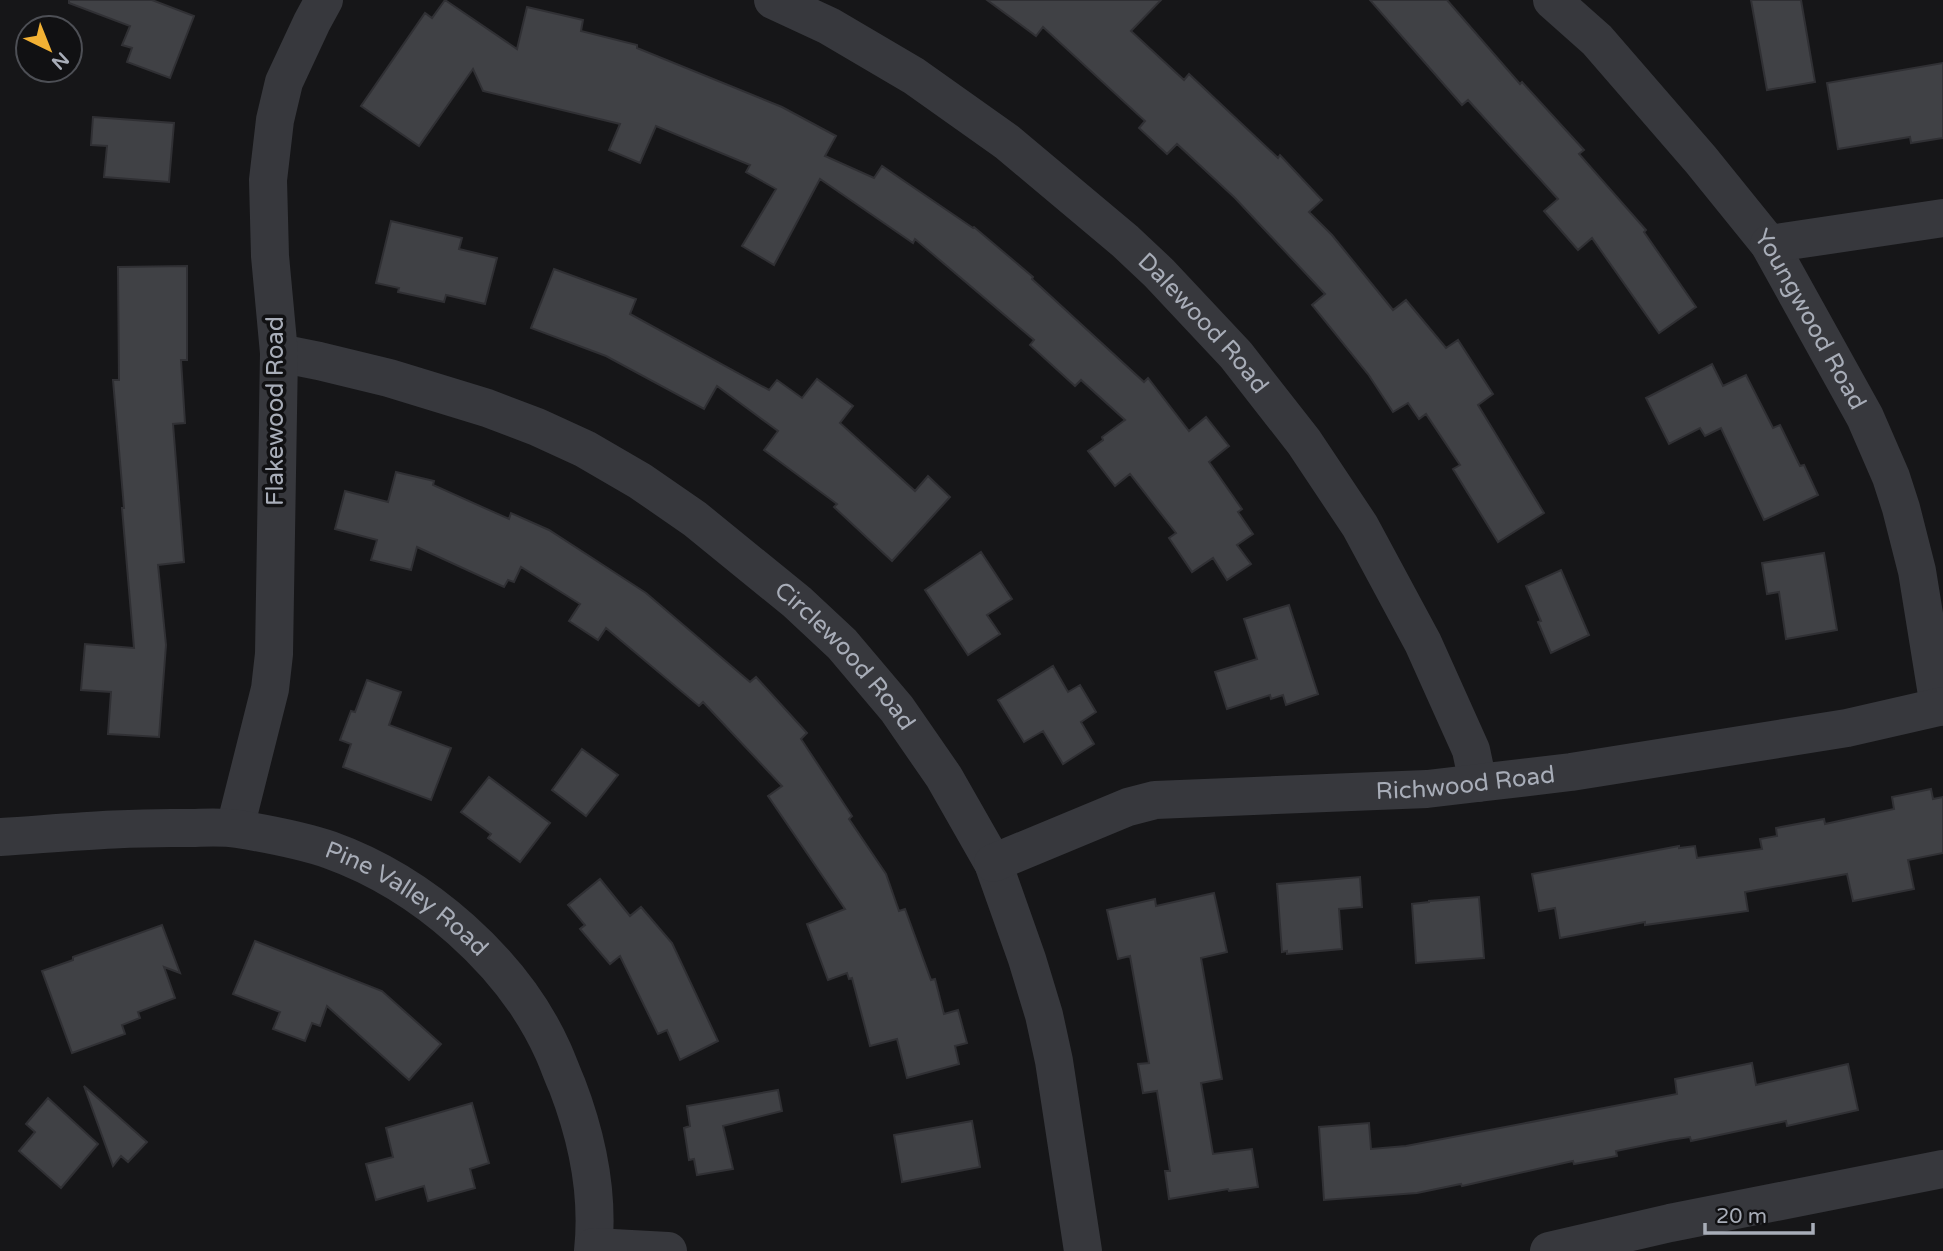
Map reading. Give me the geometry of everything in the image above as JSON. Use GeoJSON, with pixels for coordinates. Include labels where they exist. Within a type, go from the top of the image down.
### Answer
{"type":"FeatureCollection","features":[{"type":"Feature","properties":{"kind":"street","name":"Flakewood Road"},"geometry":{"type":"LineString","coordinates":[[235,828],[270,689],[274,654],[279,354],[270,257],[268,180],[275,120],[285,82],[324,0]]}},
{"type":"Feature","properties":{"kind":"street","name":"Dalewood Road"},"geometry":{"type":"LineString","coordinates":[[773,0],[829,26],[914,76],[1007,142],[1125,241],[1236,355],[1304,442],[1360,526],[1428,655],[1471,750],[1478,783]]}},
{"type":"Feature","properties":{"kind":"street","name":"Youngwood Road"},"geometry":{"type":"LineString","coordinates":[[1552,0],[1597,40],[1701,160],[1769,244],[1865,417],[1891,477],[1901,508],[1917,571],[1941,707]]}},
{"type":"Feature","properties":{"kind":"street"},"geometry":{"type":"LineString","coordinates":[[1769,244],[1943,218]]}},
{"type":"Feature","properties":{"kind":"street","name":"Circlewood Road"},"geometry":{"type":"LineString","coordinates":[[279,354],[389,378],[487,408],[585,449],[640,481],[695,519],[797,602],[851,653],[897,709],[944,777],[993,863],[1027,959],[1052,1050],[1083,1251]]}},
{"type":"Feature","properties":{"kind":"street","name":"Richwood Road"},"geometry":{"type":"LineString","coordinates":[[993,863],[1108,815],[1155,800],[1427,789],[1571,772],[1847,728],[1941,707]]}},
{"type":"Feature","properties":{"kind":"street","name":"Pine Valley Road"},"geometry":{"type":"LineString","coordinates":[[0,837],[140,827],[235,828],[330,850],[358,862],[429,903],[456,924],[488,956],[526,1004],[553,1049],[580,1123],[589,1159],[594,1249]]}},
{"type":"Feature","properties":{"kind":"street"},"geometry":{"type":"LineString","coordinates":[[1549,1251],[1670,1223],[1943,1169]]}},
{"type":"Feature","properties":{"kind":"street"},"geometry":{"type":"LineString","coordinates":[[594,1249],[668,1251]]}},
{"type":"Feature","properties":{"kind":"building"},"geometry":{"type":"Polygon","coordinates":[[[69,0],[152,0],[194,16],[170,78],[127,62],[132,48],[122,45],[130,26],[69,3],[69,0]]]}},
{"type":"Feature","properties":{"kind":"building"},"geometry":{"type":"Polygon","coordinates":[[[445,0],[517,49],[527,7],[583,20],[581,31],[637,45],[637,48],[782,107],[836,136],[825,156],[874,178],[882,166],[974,227],[1033,277],[1032,279],[1144,382],[1148,378],[1189,431],[1206,417],[1229,446],[1209,462],[1242,509],[1238,512],[1253,534],[1237,545],[1251,564],[1227,580],[1213,558],[1192,572],[1169,538],[1176,533],[1130,474],[1115,486],[1088,451],[1125,420],[1081,380],[1075,386],[1030,345],[1034,340],[915,239],[913,243],[820,179],[774,265],[742,246],[776,189],[746,172],[750,165],[656,126],[640,163],[609,150],[620,124],[483,91],[473,69],[419,146],[361,106],[425,13],[432,18],[445,0]]]}},
{"type":"Feature","properties":{"kind":"building"},"geometry":{"type":"Polygon","coordinates":[[[987,0],[1161,0],[1131,31],[1184,80],[1189,74],[1278,158],[1280,155],[1322,200],[1309,212],[1332,235],[1393,310],[1406,300],[1446,348],[1458,340],[1493,394],[1478,405],[1544,513],[1498,542],[1453,469],[1460,465],[1426,414],[1419,419],[1408,403],[1393,412],[1368,374],[1312,305],[1325,294],[1235,198],[1177,144],[1167,154],[1139,128],[1145,121],[1043,27],[1036,36],[987,0]]]}},
{"type":"Feature","properties":{"kind":"building"},"geometry":{"type":"Polygon","coordinates":[[[1370,0],[1447,0],[1520,84],[1522,82],[1584,150],[1579,154],[1646,230],[1644,232],[1696,307],[1659,333],[1592,238],[1578,250],[1544,211],[1558,199],[1468,100],[1462,105],[1370,0]]]}},
{"type":"Feature","properties":{"kind":"building"},"geometry":{"type":"Polygon","coordinates":[[[1751,0],[1801,0],[1815,82],[1767,90],[1751,0]]]}},
{"type":"Feature","properties":{"kind":"building"},"geometry":{"type":"Polygon","coordinates":[[[1943,63],[1943,138],[1911,143],[1910,137],[1838,149],[1827,83],[1943,63]]]}},
{"type":"Feature","properties":{"kind":"building"},"geometry":{"type":"Polygon","coordinates":[[[93,117],[174,123],[169,182],[104,177],[107,146],[91,145],[93,117]]]}},
{"type":"Feature","properties":{"kind":"building"},"geometry":{"type":"Polygon","coordinates":[[[391,221],[462,238],[459,249],[497,258],[485,304],[446,295],[444,302],[398,292],[399,288],[376,283],[391,221]]]}},
{"type":"Feature","properties":{"kind":"building"},"geometry":{"type":"Polygon","coordinates":[[[187,266],[187,360],[181,360],[185,423],[173,424],[184,562],[158,565],[166,645],[159,737],[108,734],[111,692],[81,690],[85,644],[134,648],[113,380],[119,380],[118,267],[187,266]]]}},
{"type":"Feature","properties":{"kind":"building"},"geometry":{"type":"Polygon","coordinates":[[[554,269],[636,299],[630,314],[769,390],[777,380],[802,398],[817,379],[853,406],[840,423],[915,491],[928,476],[950,497],[892,561],[834,507],[837,504],[764,450],[778,431],[717,386],[704,409],[606,356],[531,328],[554,269]]]}},
{"type":"Feature","properties":{"kind":"building"},"geometry":{"type":"Polygon","coordinates":[[[1712,364],[1723,386],[1746,375],[1773,428],[1780,425],[1818,495],[1764,520],[1721,428],[1705,436],[1700,428],[1669,444],[1646,398],[1712,364]]]}},
{"type":"Feature","properties":{"kind":"building"},"geometry":{"type":"Polygon","coordinates":[[[396,472],[434,481],[433,485],[509,519],[511,513],[549,530],[646,593],[750,682],[756,677],[807,733],[801,739],[852,816],[849,819],[886,874],[899,911],[905,909],[931,980],[935,979],[944,1014],[958,1010],[967,1043],[955,1046],[959,1064],[907,1078],[897,1039],[870,1046],[852,978],[849,979],[847,973],[828,980],[807,924],[845,909],[768,796],[782,786],[703,702],[699,706],[606,628],[598,640],[569,621],[580,604],[521,567],[514,582],[508,580],[504,587],[417,547],[411,570],[371,560],[377,540],[335,529],[345,491],[388,502],[396,472]]]}},
{"type":"Feature","properties":{"kind":"building"},"geometry":{"type":"Polygon","coordinates":[[[981,552],[1012,599],[987,615],[1000,634],[968,655],[925,590],[981,552]]]}},
{"type":"Feature","properties":{"kind":"building"},"geometry":{"type":"Polygon","coordinates":[[[1824,553],[1837,630],[1786,639],[1779,592],[1767,594],[1762,563],[1824,553]]]}},
{"type":"Feature","properties":{"kind":"building"},"geometry":{"type":"Polygon","coordinates":[[[1561,570],[1589,635],[1551,653],[1526,586],[1561,570]]]}},
{"type":"Feature","properties":{"kind":"building"},"geometry":{"type":"Polygon","coordinates":[[[1289,605],[1318,694],[1286,705],[1283,695],[1271,699],[1270,695],[1227,709],[1215,672],[1257,659],[1244,619],[1289,605]]]}},
{"type":"Feature","properties":{"kind":"building"},"geometry":{"type":"Polygon","coordinates":[[[1053,666],[1068,692],[1080,685],[1096,712],[1081,722],[1094,744],[1063,764],[1043,731],[1024,742],[998,700],[1053,666]]]}},
{"type":"Feature","properties":{"kind":"building"},"geometry":{"type":"Polygon","coordinates":[[[367,680],[401,692],[389,725],[451,748],[431,800],[343,767],[351,744],[340,740],[351,711],[355,712],[367,680]]]}},
{"type":"Feature","properties":{"kind":"building"},"geometry":{"type":"Polygon","coordinates":[[[582,749],[618,775],[586,816],[552,790],[582,749]]]}},
{"type":"Feature","properties":{"kind":"building"},"geometry":{"type":"Polygon","coordinates":[[[489,777],[550,823],[520,862],[488,838],[491,834],[461,812],[489,777]]]}},
{"type":"Feature","properties":{"kind":"building"},"geometry":{"type":"Polygon","coordinates":[[[1931,789],[1933,799],[1943,797],[1943,853],[1908,860],[1914,889],[1853,901],[1847,874],[1745,892],[1748,911],[1645,925],[1645,922],[1560,938],[1555,908],[1539,911],[1532,874],[1679,846],[1695,846],[1697,858],[1762,849],[1760,839],[1777,836],[1776,828],[1824,819],[1825,824],[1894,809],[1892,797],[1931,789]]]}},
{"type":"Feature","properties":{"kind":"building"},"geometry":{"type":"Polygon","coordinates":[[[1360,877],[1362,907],[1339,909],[1342,949],[1287,954],[1287,951],[1282,952],[1277,884],[1360,877]]]}},
{"type":"Feature","properties":{"kind":"building"},"geometry":{"type":"Polygon","coordinates":[[[600,879],[630,916],[641,907],[672,943],[718,1041],[680,1060],[667,1030],[658,1034],[620,956],[610,964],[580,929],[585,925],[568,905],[600,879]]]}},
{"type":"Feature","properties":{"kind":"building"},"geometry":{"type":"Polygon","coordinates":[[[1214,893],[1227,952],[1201,958],[1222,1079],[1201,1083],[1213,1154],[1252,1149],[1258,1187],[1169,1199],[1165,1171],[1170,1171],[1157,1091],[1143,1093],[1138,1064],[1149,1063],[1130,956],[1118,959],[1107,910],[1155,899],[1156,906],[1214,893]]]}},
{"type":"Feature","properties":{"kind":"building"},"geometry":{"type":"Polygon","coordinates":[[[1479,897],[1484,958],[1416,963],[1412,904],[1479,897]]]}},
{"type":"Feature","properties":{"kind":"building"},"geometry":{"type":"Polygon","coordinates":[[[162,925],[180,973],[164,967],[175,998],[138,1012],[140,1018],[122,1025],[125,1034],[72,1053],[42,971],[162,925]]]}},
{"type":"Feature","properties":{"kind":"building"},"geometry":{"type":"Polygon","coordinates":[[[255,941],[382,991],[441,1044],[409,1080],[327,1006],[320,1026],[312,1023],[305,1041],[273,1029],[280,1012],[233,994],[255,941]]]}},
{"type":"Feature","properties":{"kind":"building"},"geometry":{"type":"Polygon","coordinates":[[[1752,1063],[1756,1085],[1848,1064],[1858,1110],[1787,1126],[1786,1121],[1691,1141],[1690,1137],[1670,1140],[1616,1151],[1617,1156],[1574,1164],[1573,1161],[1462,1186],[1461,1184],[1417,1193],[1324,1200],[1319,1127],[1369,1123],[1371,1149],[1406,1146],[1677,1094],[1675,1079],[1752,1063]]]}},
{"type":"Feature","properties":{"kind":"building"},"geometry":{"type":"Polygon","coordinates":[[[84,1086],[147,1142],[128,1162],[121,1156],[113,1166],[84,1086]]]}},
{"type":"Feature","properties":{"kind":"building"},"geometry":{"type":"Polygon","coordinates":[[[778,1090],[782,1111],[723,1126],[733,1169],[697,1175],[694,1159],[689,1160],[684,1128],[690,1126],[687,1106],[778,1090]]]}},
{"type":"Feature","properties":{"kind":"building"},"geometry":{"type":"Polygon","coordinates":[[[48,1098],[98,1144],[61,1188],[19,1151],[35,1132],[26,1124],[48,1098]]]}},
{"type":"Feature","properties":{"kind":"building"},"geometry":{"type":"Polygon","coordinates":[[[472,1103],[489,1163],[470,1169],[475,1188],[428,1201],[424,1186],[376,1200],[366,1164],[393,1157],[386,1128],[472,1103]]]}},
{"type":"Feature","properties":{"kind":"building"},"geometry":{"type":"Polygon","coordinates":[[[972,1121],[980,1167],[902,1182],[894,1135],[972,1121]]]}}]}
